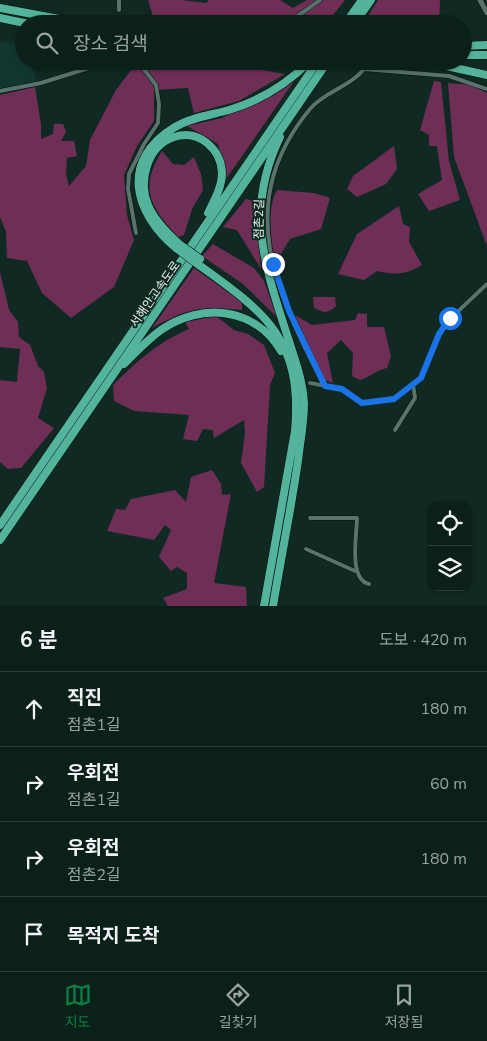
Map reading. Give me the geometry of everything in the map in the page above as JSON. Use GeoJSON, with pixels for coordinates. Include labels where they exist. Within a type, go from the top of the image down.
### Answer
{"type":"FeatureCollection","features":[{"type":"Feature","properties":{"kind":"highway"},"geometry":{"type":"LineString","coordinates":[[351,15],[362,0]]}},
{"type":"Feature","properties":{"kind":"highway"},"geometry":{"type":"LineString","coordinates":[[360,15],[371,0]]}},
{"type":"Feature","properties":{"kind":"highway"},"geometry":{"type":"LineString","coordinates":[[0,8],[38,15]]}},
{"type":"Feature","properties":{"kind":"highway"},"geometry":{"type":"LineString","coordinates":[[0,18],[15,21]]}},
{"type":"Feature","properties":{"kind":"highway"},"geometry":{"type":"LineString","coordinates":[[472,46],[487,45]]}},
{"type":"Feature","properties":{"kind":"highway"},"geometry":{"type":"LineString","coordinates":[[472,55],[487,55]]}},
{"type":"Feature","properties":{"kind":"highway"},"geometry":{"type":"LineString","coordinates":[[295,361],[278,329],[265,311],[178,246],[149,219],[139,195],[139,172],[151,147],[158,139],[177,125],[251,102],[282,84],[299,70]]}},
{"type":"Feature","properties":{"kind":"highway","name":"서해안고속도로"},"geometry":{"type":"LineString","coordinates":[[0,525],[312,70]]}},
{"type":"Feature","properties":{"kind":"highway","name":"서해안고속도로"},"geometry":{"type":"LineString","coordinates":[[0,540],[322,70]]}},
{"type":"Feature","properties":{"kind":"highway"},"geometry":{"type":"LineString","coordinates":[[462,70],[487,76]]}},
{"type":"Feature","properties":{"kind":"highway"},"geometry":{"type":"LineString","coordinates":[[273,606],[303,421],[302,390],[263,257],[259,208],[271,157],[296,108]]}},
{"type":"Feature","properties":{"kind":"highway"},"geometry":{"type":"LineString","coordinates":[[178,246],[152,213],[146,198],[145,178],[148,162],[160,146],[174,137],[191,136],[202,139],[214,149],[219,158],[222,173],[214,200],[189,248]]}},
{"type":"Feature","properties":{"kind":"highway"},"geometry":{"type":"LineString","coordinates":[[200,262],[266,318],[287,355],[295,388],[295,431],[264,606]]}},
{"type":"Feature","properties":{"kind":"highway"},"geometry":{"type":"LineString","coordinates":[[106,385],[143,344],[162,329],[188,316],[215,312],[242,317],[253,322],[270,336],[281,351],[295,388]]}},
{"type":"Feature","properties":{"kind":"street"},"geometry":{"type":"LineString","coordinates":[[119,0],[119,10]]}},
{"type":"Feature","properties":{"kind":"street"},"geometry":{"type":"LineString","coordinates":[[299,15],[320,0]]}},
{"type":"Feature","properties":{"kind":"street"},"geometry":{"type":"LineString","coordinates":[[480,0],[487,13]]}},
{"type":"Feature","properties":{"kind":"street"},"geometry":{"type":"LineString","coordinates":[[0,92],[42,83],[83,70]]}},
{"type":"Feature","properties":{"kind":"street"},"geometry":{"type":"LineString","coordinates":[[136,233],[128,190],[129,174],[144,144],[158,123],[159,104],[156,85],[145,70]]}},
{"type":"Feature","properties":{"kind":"street","name":"점촌2길"},"geometry":{"type":"LineString","coordinates":[[325,386],[299,334],[280,288],[267,243],[267,204],[280,154],[293,132],[315,104],[357,77],[363,70]]}},
{"type":"Feature","properties":{"kind":"street","name":"점촌2길"},"geometry":{"type":"LineString","coordinates":[[376,70],[449,76],[487,89]]}},
{"type":"Feature","properties":{"kind":"street"},"geometry":{"type":"LineString","coordinates":[[310,383],[342,389],[362,403],[394,399],[421,378],[439,334],[450,318],[487,284]]}},
{"type":"Feature","properties":{"kind":"street"},"geometry":{"type":"LineString","coordinates":[[395,430],[415,398],[413,384]]}},
{"type":"Feature","properties":{"kind":"street"},"geometry":{"type":"LineString","coordinates":[[310,518],[357,518],[355,571]]}},
{"type":"Feature","properties":{"kind":"street"},"geometry":{"type":"LineString","coordinates":[[306,549],[355,571],[364,583],[368,584]]}},
{"type":"Feature","properties":{"kind":"shaded area"},"geometry":{"type":"Polygon","coordinates":[[[148,0],[181,0],[206,3],[209,0],[280,0],[293,8],[307,0],[345,0],[333,15],[153,15],[148,0]]]}},
{"type":"Feature","properties":{"kind":"shaded area"},"geometry":{"type":"Polygon","coordinates":[[[378,0],[440,0],[439,15],[369,15],[378,0]]]}},
{"type":"Feature","properties":{"kind":"shaded area"},"geometry":{"type":"Polygon","coordinates":[[[0,41],[15,44],[15,70],[33,70],[37,81],[0,95],[0,41]]]}},
{"type":"Feature","properties":{"kind":"shaded area"},"geometry":{"type":"Polygon","coordinates":[[[131,70],[262,70],[285,74],[239,101],[194,113],[188,88],[154,90],[154,121],[137,146],[124,175],[127,215],[134,240],[114,287],[71,318],[42,293],[27,261],[7,258],[6,232],[0,217],[0,95],[35,87],[41,124],[41,139],[53,134],[54,124],[63,124],[66,132],[61,141],[74,141],[77,156],[67,158],[66,174],[69,186],[86,166],[90,140],[116,90],[131,70]]]}},
{"type":"Feature","properties":{"kind":"shaded area"},"geometry":{"type":"Polygon","coordinates":[[[297,77],[226,179],[218,144],[187,126],[222,118],[297,77]]]}},
{"type":"Feature","properties":{"kind":"shaded area"},"geometry":{"type":"Polygon","coordinates":[[[434,81],[441,82],[449,161],[460,200],[429,211],[418,194],[442,180],[437,146],[429,146],[429,135],[420,130],[434,81]]]}},
{"type":"Feature","properties":{"kind":"shaded area"},"geometry":{"type":"Polygon","coordinates":[[[448,83],[470,85],[487,93],[487,246],[454,157],[448,83]]]}},
{"type":"Feature","properties":{"kind":"shaded area"},"geometry":{"type":"Polygon","coordinates":[[[394,146],[397,169],[386,184],[357,197],[347,189],[353,176],[394,146]]]}},
{"type":"Feature","properties":{"kind":"shaded area"},"geometry":{"type":"Polygon","coordinates":[[[162,151],[173,164],[184,165],[194,157],[201,174],[203,190],[192,209],[184,235],[178,237],[155,207],[149,187],[155,164],[162,151]]]}},
{"type":"Feature","properties":{"kind":"shaded area"},"geometry":{"type":"Polygon","coordinates":[[[277,190],[314,193],[330,198],[321,229],[290,239],[281,254],[273,252],[271,228],[272,204],[277,190]]]}},
{"type":"Feature","properties":{"kind":"shaded area"},"geometry":{"type":"Polygon","coordinates":[[[246,199],[256,201],[261,269],[237,230],[223,227],[246,199]]]}},
{"type":"Feature","properties":{"kind":"shaded area"},"geometry":{"type":"Polygon","coordinates":[[[399,206],[403,224],[410,227],[409,242],[422,265],[410,271],[400,273],[377,271],[364,280],[338,274],[357,234],[399,206]]]}},
{"type":"Feature","properties":{"kind":"shaded area"},"geometry":{"type":"Polygon","coordinates":[[[213,244],[254,268],[264,281],[277,317],[243,284],[202,256],[213,244]]]}},
{"type":"Feature","properties":{"kind":"shaded area"},"geometry":{"type":"Polygon","coordinates":[[[194,268],[242,302],[242,310],[216,308],[195,310],[176,316],[152,328],[194,268]]]}},
{"type":"Feature","properties":{"kind":"shaded area"},"geometry":{"type":"Polygon","coordinates":[[[0,272],[9,310],[18,322],[19,337],[30,345],[38,366],[44,372],[47,388],[38,418],[54,428],[21,468],[8,469],[0,462],[0,380],[17,382],[20,349],[0,347],[0,272]]]}},
{"type":"Feature","properties":{"kind":"shaded area"},"geometry":{"type":"Polygon","coordinates":[[[313,297],[335,297],[336,306],[325,312],[320,311],[314,308],[313,297]]]}},
{"type":"Feature","properties":{"kind":"shaded area"},"geometry":{"type":"Polygon","coordinates":[[[358,313],[367,314],[367,327],[384,327],[391,356],[387,368],[360,380],[352,376],[353,353],[341,340],[327,353],[333,383],[325,380],[295,315],[312,325],[355,320],[358,313]]]}},
{"type":"Feature","properties":{"kind":"shaded area"},"geometry":{"type":"Polygon","coordinates":[[[216,316],[234,330],[248,334],[264,345],[275,373],[270,385],[264,487],[257,492],[241,463],[245,433],[244,420],[214,438],[213,430],[203,429],[197,441],[183,439],[189,415],[134,411],[114,401],[113,385],[148,353],[167,340],[189,329],[185,322],[216,316]]]}},
{"type":"Feature","properties":{"kind":"shaded area"},"geometry":{"type":"Polygon","coordinates":[[[212,470],[221,484],[222,495],[231,494],[214,583],[246,587],[247,606],[168,606],[163,598],[187,589],[187,573],[177,567],[171,571],[159,557],[171,530],[165,525],[154,540],[107,531],[116,509],[125,510],[131,499],[175,490],[186,502],[191,477],[212,470]]]}},
{"type":"Feature","properties":{"kind":"route"},"geometry":{"type":"LineString","coordinates":[[273,264],[289,311],[306,350],[325,386],[342,389],[362,403],[399,397],[421,378],[439,334],[450,318]]}}]}
